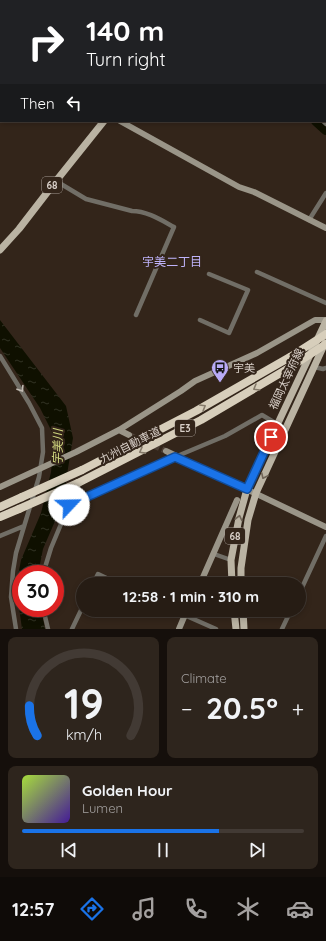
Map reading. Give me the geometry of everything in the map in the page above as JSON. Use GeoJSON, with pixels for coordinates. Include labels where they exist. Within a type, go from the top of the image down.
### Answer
{"type":"FeatureCollection","features":[{"type":"Feature","properties":{"kind":"highway","name":"九州自動車道"},"geometry":{"type":"LineString","coordinates":[[0,507],[82,470],[196,411],[290,357],[326,334]]}},
{"type":"Feature","properties":{"kind":"highway","name":"九州自動車道"},"geometry":{"type":"LineString","coordinates":[[0,517],[78,483],[201,420],[289,368],[326,343]]}},
{"type":"Feature","properties":{"kind":"main road","name":"68"},"geometry":{"type":"LineString","coordinates":[[0,250],[19,229],[103,122]]}},
{"type":"Feature","properties":{"kind":"main road","name":"福岡太宰府線"},"geometry":{"type":"LineString","coordinates":[[232,577],[231,560],[238,518],[247,489],[326,320]]}},
{"type":"Feature","properties":{"kind":"main road","name":"福岡太宰府線"},"geometry":{"type":"LineString","coordinates":[[242,577],[242,560],[248,520],[256,493],[326,343]]}},
{"type":"Feature","properties":{"kind":"main road"},"geometry":{"type":"LineString","coordinates":[[235,617],[236,629]]}},
{"type":"Feature","properties":{"kind":"main road"},"geometry":{"type":"LineString","coordinates":[[243,617],[244,629]]}},
{"type":"Feature","properties":{"kind":"street"},"geometry":{"type":"LineString","coordinates":[[122,122],[239,187],[254,192],[326,228]]}},
{"type":"Feature","properties":{"kind":"street"},"geometry":{"type":"LineString","coordinates":[[56,181],[86,199],[132,211],[139,211],[174,227],[136,315]]}},
{"type":"Feature","properties":{"kind":"street"},"geometry":{"type":"LineString","coordinates":[[309,220],[326,193]]}},
{"type":"Feature","properties":{"kind":"street"},"geometry":{"type":"LineString","coordinates":[[257,272],[326,303]]}},
{"type":"Feature","properties":{"kind":"street"},"geometry":{"type":"LineString","coordinates":[[200,320],[229,332],[248,290],[210,274]]}},
{"type":"Feature","properties":{"kind":"street"},"geometry":{"type":"LineString","coordinates":[[0,487],[76,452],[119,430],[181,391],[194,380],[257,353],[315,320],[326,320]]}},
{"type":"Feature","properties":{"kind":"street"},"geometry":{"type":"LineString","coordinates":[[0,356],[29,403],[42,428],[42,468],[16,553],[11,588],[12,609],[16,629]]}},
{"type":"Feature","properties":{"kind":"street"},"geometry":{"type":"LineString","coordinates":[[314,367],[326,368]]}},
{"type":"Feature","properties":{"kind":"street"},"geometry":{"type":"LineString","coordinates":[[46,565],[51,548],[69,505],[175,457],[226,436],[262,415],[277,424]]}},
{"type":"Feature","properties":{"kind":"street"},"geometry":{"type":"LineString","coordinates":[[119,430],[129,435]]}},
{"type":"Feature","properties":{"kind":"street"},"geometry":{"type":"LineString","coordinates":[[166,451],[175,457],[256,493],[326,527]]}},
{"type":"Feature","properties":{"kind":"street"},"geometry":{"type":"LineString","coordinates":[[203,577],[237,500]]}},
{"type":"Feature","properties":{"kind":"street"},"geometry":{"type":"LineString","coordinates":[[0,536],[24,526]]}},
{"type":"Feature","properties":{"kind":"street"},"geometry":{"type":"LineString","coordinates":[[306,579],[326,536]]}},
{"type":"Feature","properties":{"kind":"street"},"geometry":{"type":"LineString","coordinates":[[214,554],[231,560]]}},
{"type":"Feature","properties":{"kind":"street"},"geometry":{"type":"LineString","coordinates":[[96,577],[98,574],[104,577]]}},
{"type":"Feature","properties":{"kind":"street"},"geometry":{"type":"LineString","coordinates":[[45,617],[48,629]]}},
{"type":"Feature","properties":{"kind":"street"},"geometry":{"type":"LineString","coordinates":[[72,629],[78,617]]}},
{"type":"Feature","properties":{"kind":"street"},"geometry":{"type":"LineString","coordinates":[[178,629],[184,617]]}},
{"type":"Feature","properties":{"kind":"street"},"geometry":{"type":"LineString","coordinates":[[194,617],[216,629]]}},
{"type":"Feature","properties":{"kind":"street"},"geometry":{"type":"LineString","coordinates":[[282,629],[288,617]]}},
{"type":"Feature","properties":{"kind":"water","name":"宇美川"},"geometry":{"type":"Polygon","coordinates":[[[0,320],[66,406],[73,438],[62,505],[43,549],[40,565],[20,565],[41,513],[51,472],[54,436],[40,408],[0,348],[0,320]]]}},
{"type":"Feature","properties":{"kind":"water"},"geometry":{"type":"Polygon","coordinates":[[[20,617],[43,617],[45,629],[22,629],[20,617]]]}},
{"type":"Feature","properties":{"kind":"waterway"},"geometry":{"type":"LineString","coordinates":[[317,122],[326,130]]}},
{"type":"Feature","properties":{"kind":"tunnel"},"geometry":{"type":"LineString","coordinates":[[129,435],[166,451]]}},
{"type":"Feature","properties":{"kind":"place","name":"宇美"},"geometry":{"type":"Point","coordinates":[220,383]}},
{"type":"Feature","properties":{"kind":"district","name":"宇美二丁目"},"geometry":{"type":"Point","coordinates":[172,262]}},
{"type":"Feature","properties":{"kind":"route"},"geometry":{"type":"LineString","coordinates":[[69,505],[175,457],[247,489],[271,437]]}}]}
